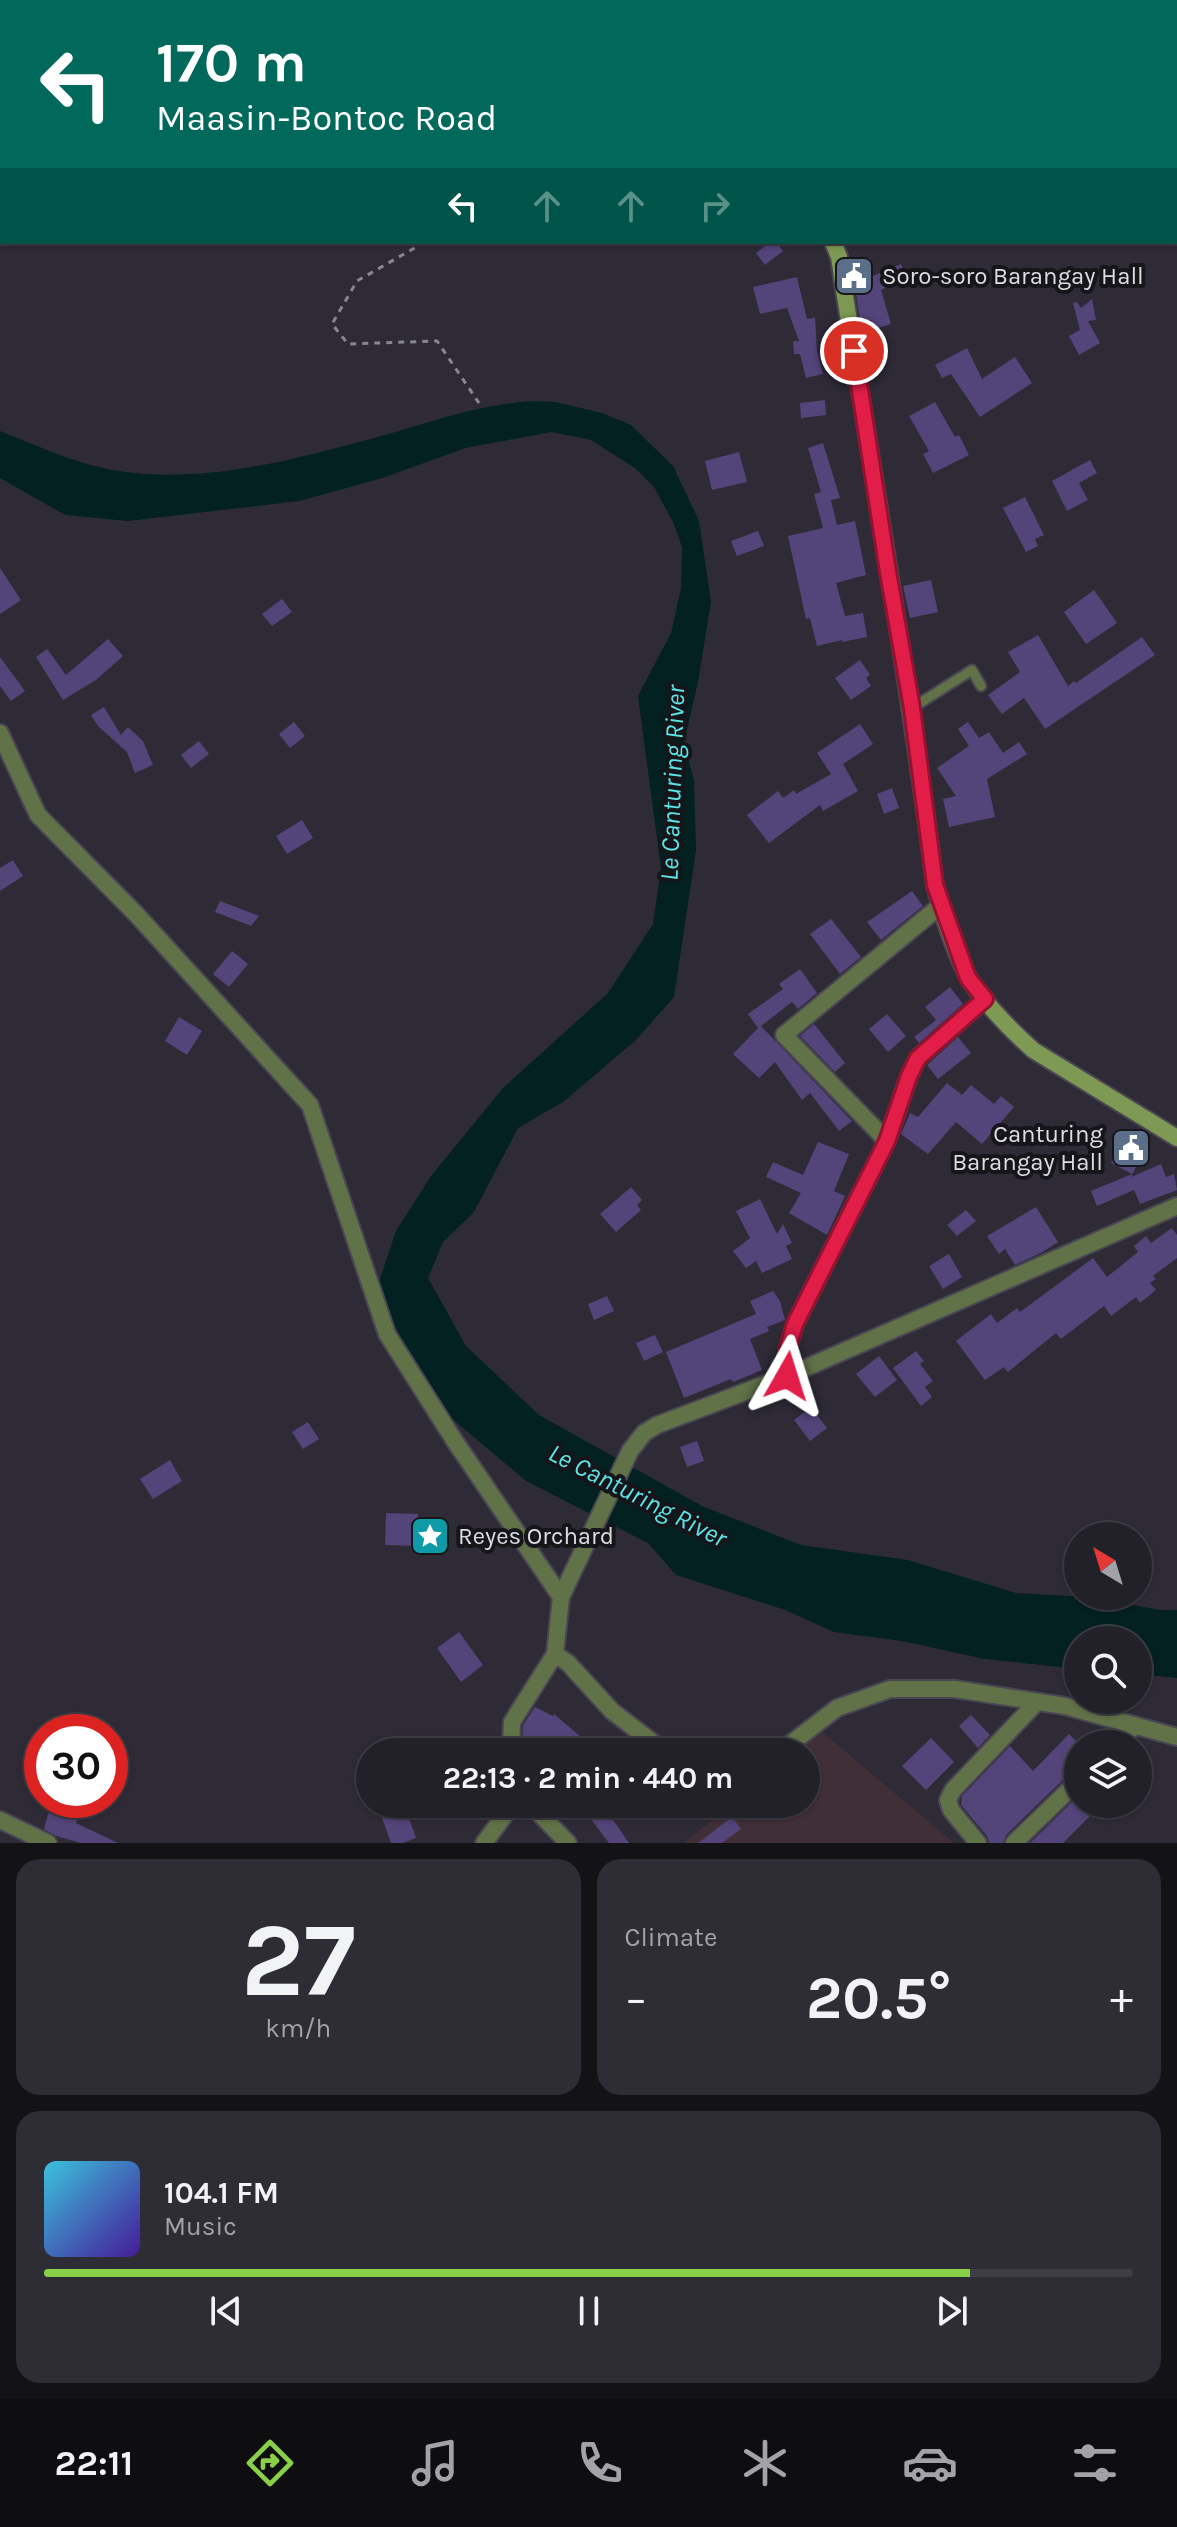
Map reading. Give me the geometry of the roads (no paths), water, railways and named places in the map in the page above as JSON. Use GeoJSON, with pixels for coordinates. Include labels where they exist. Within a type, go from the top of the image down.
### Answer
{"type":"FeatureCollection","features":[{"type":"Feature","properties":{"kind":"main road"},"geometry":{"type":"LineString","coordinates":[[834,244],[839,257],[912,708],[940,906],[968,978],[1033,1050],[1177,1138]]}},
{"type":"Feature","properties":{"kind":"street"},"geometry":{"type":"LineString","coordinates":[[0,733],[38,815],[136,914],[310,1105],[387,1334],[462,1452],[561,1597]]}},
{"type":"Feature","properties":{"kind":"street"},"geometry":{"type":"LineString","coordinates":[[887,1141],[784,1035],[940,906]]}},
{"type":"Feature","properties":{"kind":"street"},"geometry":{"type":"LineString","coordinates":[[787,1376],[787,1351],[795,1324],[887,1141],[918,1058],[985,999]]}},
{"type":"Feature","properties":{"kind":"street"},"geometry":{"type":"LineString","coordinates":[[511,1738],[512,1722],[555,1654],[561,1597],[630,1451],[644,1433],[657,1425],[787,1376],[1177,1206]]}},
{"type":"Feature","properties":{"kind":"street"},"geometry":{"type":"LineString","coordinates":[[555,1654],[568,1663],[612,1711],[647,1738]]}},
{"type":"Feature","properties":{"kind":"street"},"geometry":{"type":"LineString","coordinates":[[798,1738],[837,1708],[890,1689],[955,1689],[1065,1706],[1177,1737]]}},
{"type":"Feature","properties":{"kind":"street"},"geometry":{"type":"LineString","coordinates":[[978,1843],[951,1810],[948,1800],[953,1790],[1037,1702]]}},
{"type":"Feature","properties":{"kind":"street"},"geometry":{"type":"LineString","coordinates":[[1131,1730],[1135,1726]]}},
{"type":"Feature","properties":{"kind":"street"},"geometry":{"type":"LineString","coordinates":[[1014,1843],[1064,1795]]}},
{"type":"Feature","properties":{"kind":"street"},"geometry":{"type":"LineString","coordinates":[[484,1843],[503,1818]]}},
{"type":"Feature","properties":{"kind":"street"},"geometry":{"type":"LineString","coordinates":[[544,1818],[568,1843]]}},
{"type":"Feature","properties":{"kind":"street"},"geometry":{"type":"LineString","coordinates":[[0,1820],[48,1843]]}},
{"type":"Feature","properties":{"kind":"lane"},"geometry":{"type":"LineString","coordinates":[[912,708],[972,670],[981,686]]}},
{"type":"Feature","properties":{"kind":"water","name":"Le Canturing River"},"geometry":{"type":"Polygon","coordinates":[[[556,402],[602,413],[631,425],[673,466],[699,521],[711,602],[684,743],[694,781],[696,850],[674,997],[636,1040],[563,1102],[518,1128],[474,1212],[443,1242],[428,1278],[466,1346],[539,1415],[702,1506],[801,1545],[908,1560],[1016,1593],[1064,1596],[1064,1610],[1177,1610],[1177,1678],[1152,1675],[1152,1626],[1064,1626],[1064,1667],[985,1659],[902,1641],[834,1632],[785,1610],[676,1575],[648,1543],[526,1481],[437,1406],[376,1291],[396,1231],[431,1176],[503,1088],[608,993],[653,924],[661,868],[638,696],[671,633],[681,588],[682,547],[673,522],[654,487],[635,468],[591,440],[552,432],[465,448],[383,478],[299,501],[128,521],[65,515],[0,478],[0,431],[103,468],[174,475],[209,473],[281,461],[476,409],[514,403],[556,402]]]}},
{"type":"Feature","properties":{"kind":"place","name":"Soro-soro Barangay Hall"},"geometry":{"type":"Point","coordinates":[854,276]}},
{"type":"Feature","properties":{"kind":"place","name":"Canturing Barangay Hall"},"geometry":{"type":"Point","coordinates":[1131,1148]}},
{"type":"Feature","properties":{"kind":"place","name":"Reyes Orchard"},"geometry":{"type":"Point","coordinates":[430,1536]}}]}
